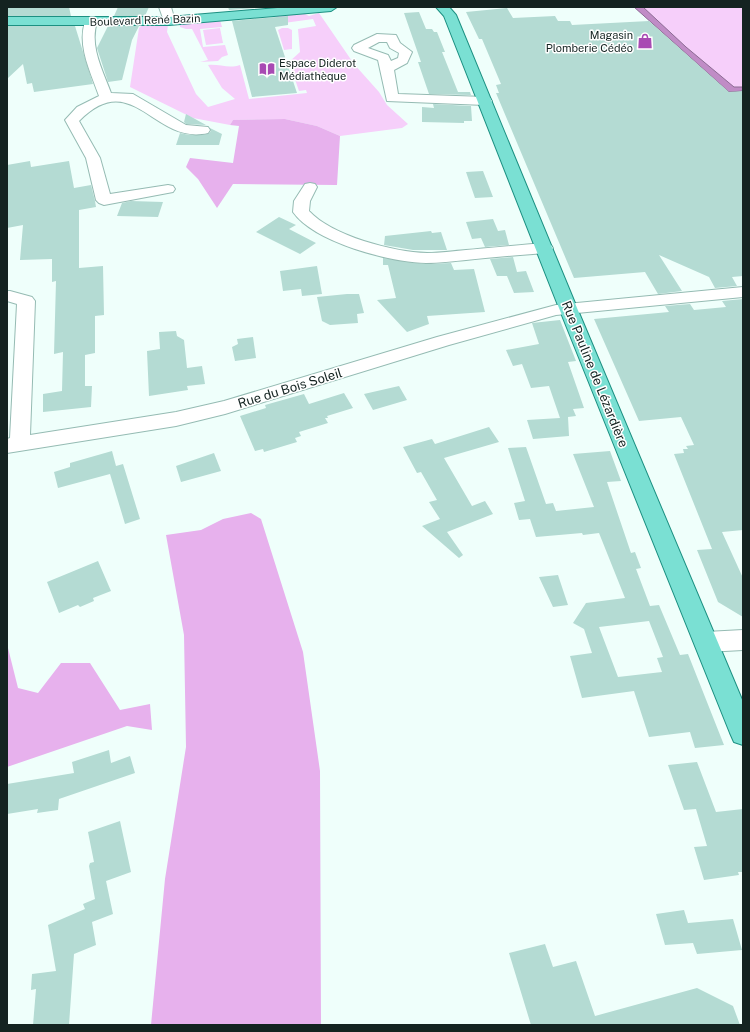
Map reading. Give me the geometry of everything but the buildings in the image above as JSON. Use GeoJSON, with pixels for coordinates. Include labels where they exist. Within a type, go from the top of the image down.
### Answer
{"type":"FeatureCollection","features":[{"type":"Feature","properties":{"kind":"main road","name":"Boulevard René Bazin"},"geometry":{"type":"LineString","coordinates":[[7,21],[169,21],[331,7]]}},
{"type":"Feature","properties":{"kind":"main road","name":"Rue Pauline de Lézardière"},"geometry":{"type":"LineString","coordinates":[[448,9],[568,308],[743,733]]}},
{"type":"Feature","properties":{"kind":"street"},"geometry":{"type":"LineString","coordinates":[[165,7],[169,21]]}},
{"type":"Feature","properties":{"kind":"street"},"geometry":{"type":"LineString","coordinates":[[91,22],[88,27],[87,38],[106,96]]}},
{"type":"Feature","properties":{"kind":"street"},"geometry":{"type":"LineString","coordinates":[[387,68],[392,98],[485,101]]}},
{"type":"Feature","properties":{"kind":"street"},"geometry":{"type":"LineString","coordinates":[[168,189],[104,200],[93,158],[72,120],[82,110],[106,96],[128,97],[183,129],[203,130]]}},
{"type":"Feature","properties":{"kind":"street"},"geometry":{"type":"LineString","coordinates":[[310,187],[302,201],[301,212],[310,222],[326,232],[374,250],[427,258],[545,248]]}},
{"type":"Feature","properties":{"kind":"street","name":"Rue du Bois Soleil"},"geometry":{"type":"LineString","coordinates":[[14,445],[176,419],[225,408],[443,341],[568,308],[743,292]]}},
{"type":"Feature","properties":{"kind":"street"},"geometry":{"type":"LineString","coordinates":[[10,296],[26,301],[14,445]]}},
{"type":"Feature","properties":{"kind":"street"},"geometry":{"type":"LineString","coordinates":[[706,642],[743,640]]}},
{"type":"Feature","properties":{"kind":"shaded area"},"geometry":{"type":"Polygon","coordinates":[[[634,7],[743,7],[743,92],[729,92],[634,7]]]}},
{"type":"Feature","properties":{"kind":"shaded area"},"geometry":{"type":"Polygon","coordinates":[[[634,7],[643,7],[686,47],[734,87],[743,87],[743,91],[729,92],[634,7]]]}},
{"type":"Feature","properties":{"kind":"shaded area"},"geometry":{"type":"Polygon","coordinates":[[[319,13],[354,64],[379,92],[387,105],[408,124],[402,128],[340,136],[317,126],[285,119],[233,120],[230,125],[193,118],[130,87],[139,28],[141,26],[168,25],[167,32],[196,94],[208,107],[235,99],[222,88],[208,65],[232,67],[240,65],[249,99],[307,93],[306,90],[299,91],[289,62],[300,52],[298,29],[316,26],[313,19],[284,23],[276,20],[276,16],[305,14],[309,16],[319,13]]]}},
{"type":"Feature","properties":{"kind":"shaded area"},"geometry":{"type":"Polygon","coordinates":[[[220,20],[222,27],[200,29],[203,47],[225,45],[228,55],[222,57],[218,61],[200,62],[208,60],[192,29],[180,27],[180,24],[220,20]]]}},
{"type":"Feature","properties":{"kind":"shaded area"},"geometry":{"type":"Polygon","coordinates":[[[220,28],[223,43],[206,45],[203,30],[220,28]]]}},
{"type":"Feature","properties":{"kind":"shaded area"},"geometry":{"type":"Polygon","coordinates":[[[282,28],[292,30],[292,49],[284,50],[278,30],[282,28]]]}},
{"type":"Feature","properties":{"kind":"shaded area"},"geometry":{"type":"Polygon","coordinates":[[[285,119],[317,126],[340,136],[337,185],[233,184],[217,208],[198,179],[186,167],[190,158],[233,163],[239,126],[230,125],[233,120],[285,119]]]}},
{"type":"Feature","properties":{"kind":"shaded area"},"geometry":{"type":"Polygon","coordinates":[[[251,513],[261,519],[303,652],[320,771],[321,1025],[151,1025],[165,879],[186,747],[184,635],[166,535],[201,530],[223,519],[251,513]]]}},
{"type":"Feature","properties":{"kind":"shaded area"},"geometry":{"type":"Polygon","coordinates":[[[7,644],[18,688],[38,693],[61,663],[90,663],[120,710],[150,704],[152,730],[127,726],[7,767],[7,644]]]}},
{"type":"Feature","properties":{"kind":"place","name":"Magasin Plomberie Cédéo"},"geometry":{"type":"Point","coordinates":[645,41]}},
{"type":"Feature","properties":{"kind":"place","name":"Espace Diderot Médiathèque"},"geometry":{"type":"Point","coordinates":[267,69]}}]}
